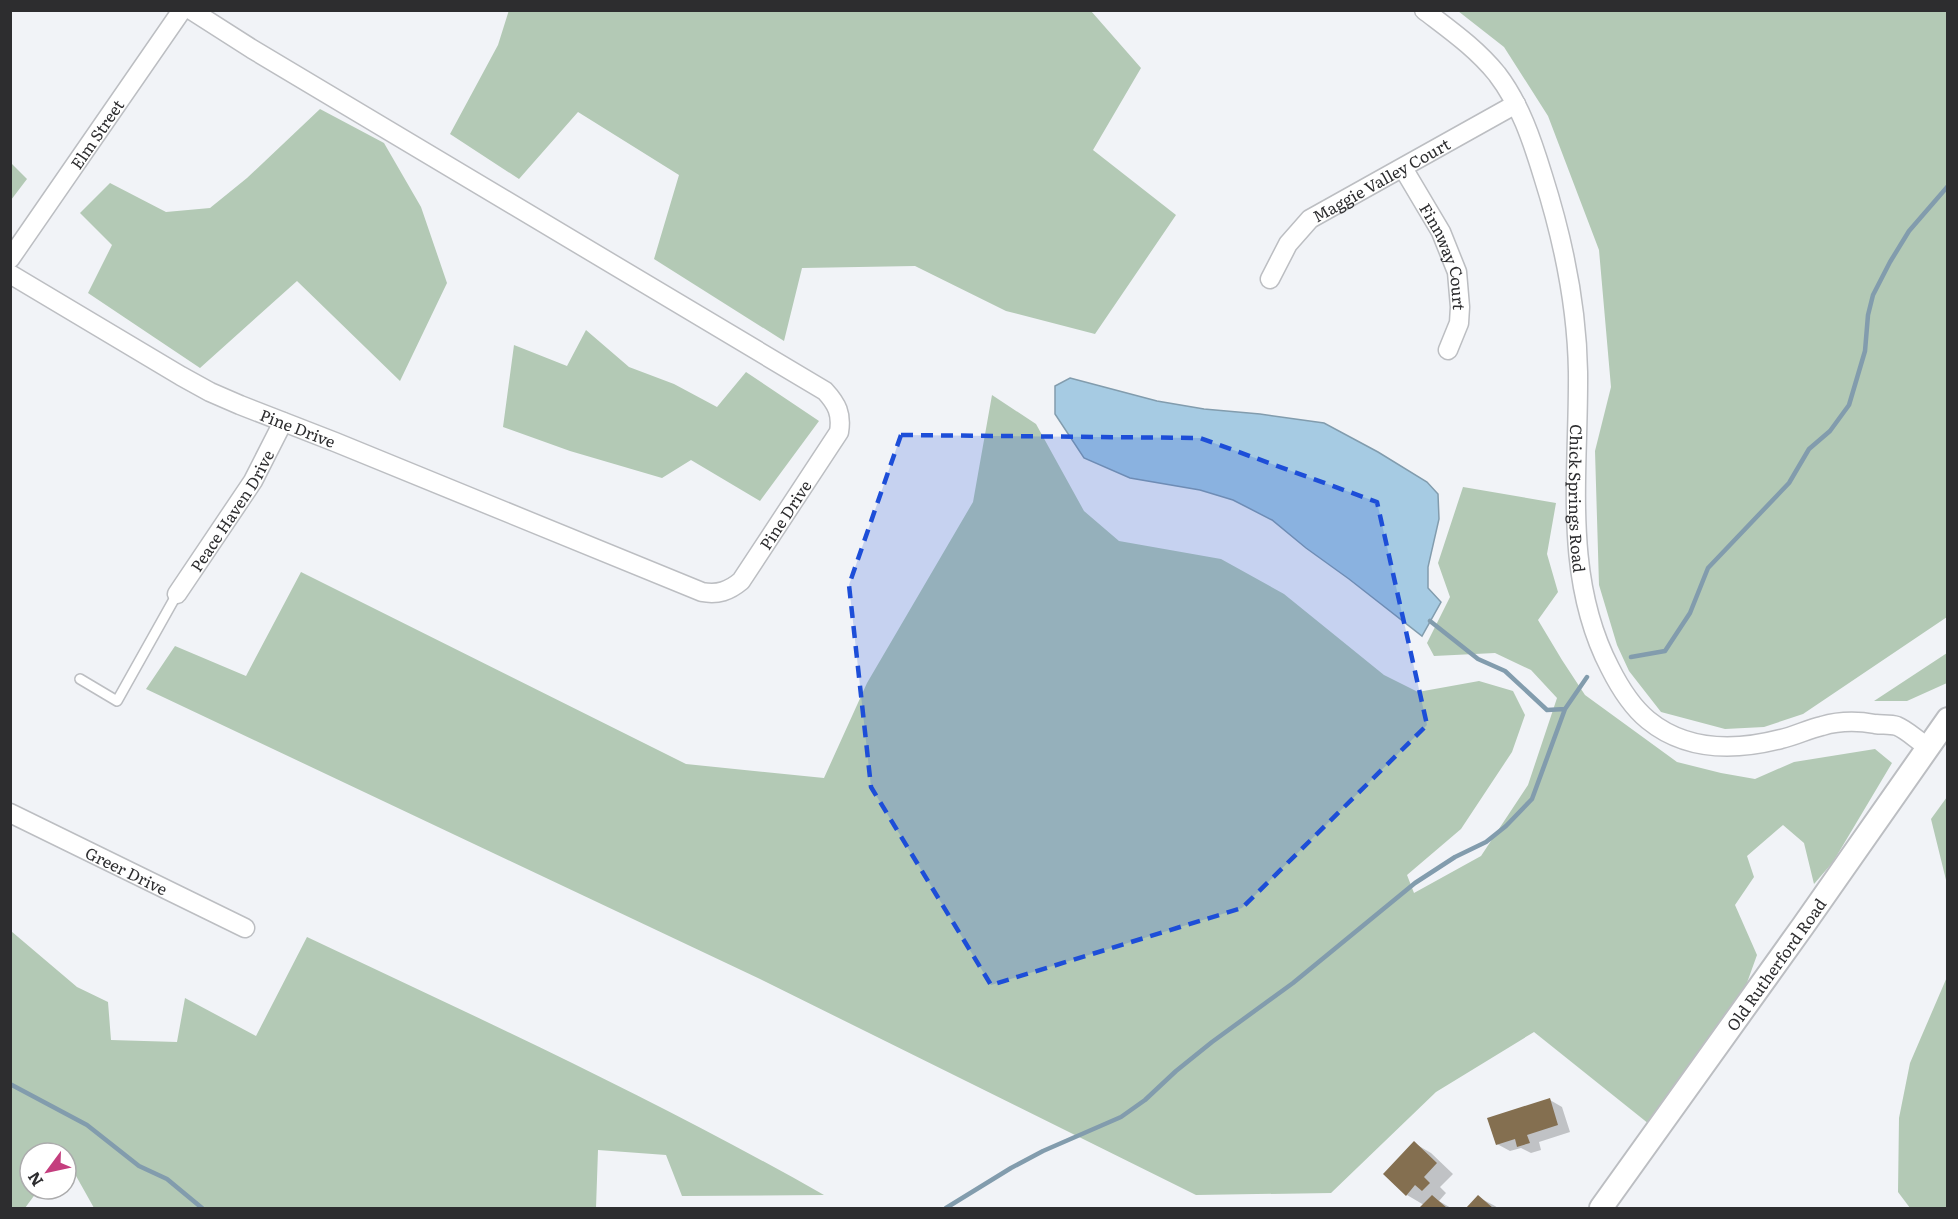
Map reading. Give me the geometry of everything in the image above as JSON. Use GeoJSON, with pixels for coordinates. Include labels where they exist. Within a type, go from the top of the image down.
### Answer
{"type":"FeatureCollection","features":[{"type":"Feature","properties":{"kind":"street","name":"Elm Street"},"geometry":{"type":"LineString","coordinates":[[10,259],[182,10]]}},
{"type":"Feature","properties":{"kind":"street","name":"Pine Drive"},"geometry":{"type":"LineString","coordinates":[[10,274],[181,376],[230,401],[709,593],[726,591],[741,581],[839,432],[838,408],[834,400],[825,391],[252,49],[191,10]]}},
{"type":"Feature","properties":{"kind":"street","name":"Chick Springs Road"},"geometry":{"type":"LineString","coordinates":[[1424,10],[1469,45],[1498,75],[1516,104],[1535,150],[1551,202],[1573,309],[1578,370],[1576,450],[1578,562],[1591,623],[1602,654],[1617,684],[1633,705],[1659,729],[1677,738],[1708,747],[1728,747],[1778,740],[1821,726],[1858,722],[1898,726],[1928,747]]}},
{"type":"Feature","properties":{"kind":"street","name":"Maggie Valley Court"},"geometry":{"type":"LineString","coordinates":[[1270,279],[1288,244],[1310,219],[1516,104]]}},
{"type":"Feature","properties":{"kind":"street","name":"Finnway Court"},"geometry":{"type":"LineString","coordinates":[[1403,168],[1441,232],[1457,272],[1459,323],[1448,350]]}},
{"type":"Feature","properties":{"kind":"street","name":"Peace Haven Drive"},"geometry":{"type":"LineString","coordinates":[[177,594],[253,481],[283,422]]}},
{"type":"Feature","properties":{"kind":"street","name":"Old Rutherford Road"},"geometry":{"type":"LineString","coordinates":[[1601,1209],[1947,719]]}},
{"type":"Feature","properties":{"kind":"street","name":"Greer Drive"},"geometry":{"type":"LineString","coordinates":[[10,813],[245,928]]}},
{"type":"Feature","properties":{"kind":"lane"},"geometry":{"type":"LineString","coordinates":[[80,679],[117,701],[177,594]]}},
{"type":"Feature","properties":{"kind":"highlighted area"},"geometry":{"type":"Polygon","coordinates":[[[901,435],[1200,438],[1377,502],[1427,725],[1242,908],[991,985],[871,787],[849,585],[901,435]]]}},
{"type":"Feature","properties":{"kind":"green space"},"geometry":{"type":"Polygon","coordinates":[[[509,10],[1091,11],[1141,68],[1093,150],[1176,215],[1095,334],[1006,311],[915,266],[802,268],[784,341],[654,259],[679,175],[578,112],[519,179],[450,134],[498,45],[509,10]]]}},
{"type":"Feature","properties":{"kind":"green space"},"geometry":{"type":"Polygon","coordinates":[[[1458,11],[1947,11],[1947,617],[1803,714],[1764,727],[1725,729],[1661,712],[1629,671],[1617,645],[1599,585],[1595,451],[1611,387],[1599,250],[1548,116],[1504,47],[1458,11]]]}},
{"type":"Feature","properties":{"kind":"green space"},"geometry":{"type":"Polygon","coordinates":[[[320,109],[384,143],[421,207],[447,283],[400,381],[297,281],[200,368],[88,293],[112,245],[80,213],[110,183],[166,212],[210,208],[247,178],[320,109]]]}},
{"type":"Feature","properties":{"kind":"green space"},"geometry":{"type":"Polygon","coordinates":[[[11,163],[27,179],[11,200],[11,163]]]}},
{"type":"Feature","properties":{"kind":"green space"},"geometry":{"type":"Polygon","coordinates":[[[586,330],[629,367],[674,384],[717,407],[746,372],[819,421],[760,501],[691,460],[662,478],[570,451],[503,427],[514,345],[567,366],[586,330]]]}},
{"type":"Feature","properties":{"kind":"green space"},"geometry":{"type":"Polygon","coordinates":[[[992,395],[1036,424],[1084,511],[1119,541],[1221,559],[1284,594],[1384,675],[1418,692],[1479,681],[1513,691],[1525,715],[1512,752],[1461,829],[1407,875],[1414,893],[1481,856],[1528,785],[1557,698],[1531,670],[1495,653],[1434,656],[1427,643],[1450,597],[1438,563],[1463,487],[1556,503],[1547,554],[1558,592],[1538,620],[1585,695],[1677,762],[1755,779],[1794,762],[1875,749],[1892,763],[1833,862],[1814,884],[1804,843],[1783,825],[1747,856],[1754,877],[1735,905],[1757,955],[1744,991],[1649,1124],[1534,1032],[1436,1092],[1331,1193],[1196,1195],[760,979],[146,689],[175,646],[246,676],[301,572],[686,764],[824,778],[867,683],[973,502],[992,395]]]}},
{"type":"Feature","properties":{"kind":"green space"},"geometry":{"type":"Polygon","coordinates":[[[1947,653],[1947,683],[1907,701],[1874,701],[1947,653]]]}},
{"type":"Feature","properties":{"kind":"green space"},"geometry":{"type":"Polygon","coordinates":[[[1947,797],[1947,884],[1931,819],[1947,797]]]}},
{"type":"Feature","properties":{"kind":"green space"},"geometry":{"type":"Polygon","coordinates":[[[11,931],[77,987],[108,1002],[111,1040],[177,1042],[185,998],[256,1036],[307,937],[633,1093],[824,1195],[682,1196],[666,1155],[598,1150],[596,1208],[94,1208],[78,1179],[78,1141],[18,1141],[18,1201],[30,1201],[25,1208],[11,1208],[11,931]]]}},
{"type":"Feature","properties":{"kind":"green space"},"geometry":{"type":"Polygon","coordinates":[[[1947,977],[1947,1208],[1910,1208],[1898,1192],[1899,1118],[1910,1063],[1947,977]]]}},
{"type":"Feature","properties":{"kind":"water"},"geometry":{"type":"Polygon","coordinates":[[[1070,378],[1157,401],[1324,423],[1427,482],[1438,494],[1439,519],[1428,567],[1428,588],[1441,602],[1422,636],[1272,520],[1233,500],[1200,490],[1130,478],[1084,458],[1055,414],[1055,386],[1070,378]]]}},
{"type":"Feature","properties":{"kind":"building"},"geometry":{"type":"Polygon","coordinates":[[[1550,1098],[1558,1125],[1527,1135],[1530,1143],[1517,1147],[1515,1139],[1496,1145],[1487,1118],[1550,1098]]]}},
{"type":"Feature","properties":{"kind":"building"},"geometry":{"type":"Polygon","coordinates":[[[1414,1141],[1437,1163],[1424,1177],[1430,1183],[1422,1191],[1415,1185],[1406,1196],[1383,1174],[1414,1141]]]}},
{"type":"Feature","properties":{"kind":"building"},"geometry":{"type":"Polygon","coordinates":[[[1432,1195],[1447,1208],[1419,1208],[1432,1195]]]}},
{"type":"Feature","properties":{"kind":"building"},"geometry":{"type":"Polygon","coordinates":[[[1478,1195],[1493,1208],[1466,1208],[1478,1195]]]}},
{"type":"Feature","properties":{"kind":"waterway"},"geometry":{"type":"LineString","coordinates":[[1631,657],[1665,651],[1690,613],[1708,568],[1789,483],[1809,449],[1830,431],[1849,405],[1865,351],[1868,315],[1873,295],[1909,231],[1948,186]]}},
{"type":"Feature","properties":{"kind":"waterway"},"geometry":{"type":"LineString","coordinates":[[1430,621],[1478,659],[1505,671],[1547,710],[1565,709]]}},
{"type":"Feature","properties":{"kind":"waterway"},"geometry":{"type":"LineString","coordinates":[[946,1208],[1043,1151],[1121,1117],[1145,1100],[1212,1042],[1293,983],[1415,883],[1455,857],[1486,842],[1506,826],[1532,799],[1565,709],[1587,677]]}},
{"type":"Feature","properties":{"kind":"waterway"},"geometry":{"type":"LineString","coordinates":[[10,1084],[87,1125],[139,1166],[167,1179],[202,1208]]}}]}
